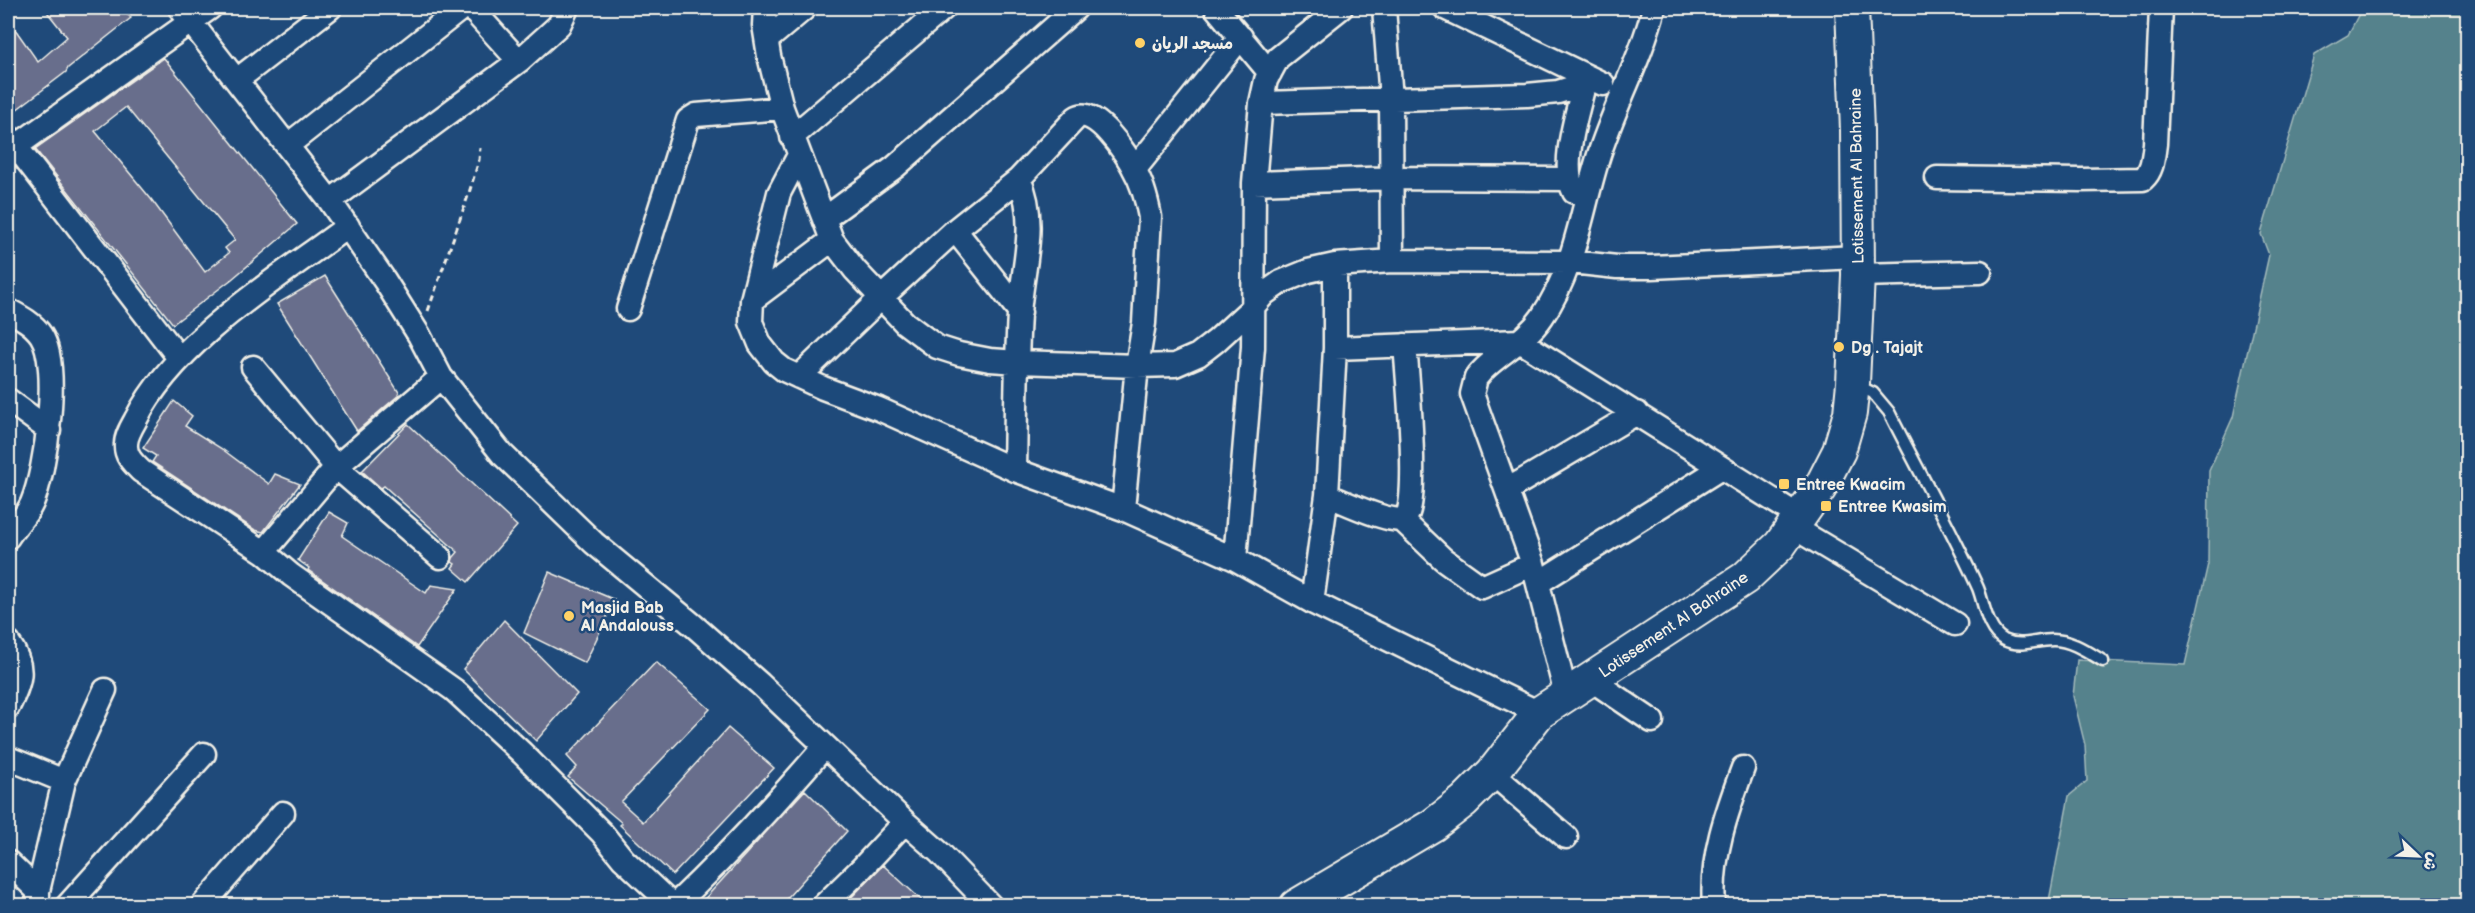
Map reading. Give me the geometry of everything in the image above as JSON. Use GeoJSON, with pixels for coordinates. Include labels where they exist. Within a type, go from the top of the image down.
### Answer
{"type":"FeatureCollection","features":[{"type":"Feature","properties":{"kind":"street"},"geometry":{"type":"LineString","coordinates":[[179,358],[10,144],[185,14],[210,8]]}},
{"type":"Feature","properties":{"kind":"street"},"geometry":{"type":"LineString","coordinates":[[237,80],[330,8]]}},
{"type":"Feature","properties":{"kind":"street"},"geometry":{"type":"LineString","coordinates":[[288,145],[462,8]]}},
{"type":"Feature","properties":{"kind":"street"},"geometry":{"type":"LineString","coordinates":[[471,8],[519,61]]}},
{"type":"Feature","properties":{"kind":"street"},"geometry":{"type":"LineString","coordinates":[[330,201],[519,61],[559,25],[567,8]]}},
{"type":"Feature","properties":{"kind":"street"},"geometry":{"type":"LineString","coordinates":[[765,8],[764,25],[769,56],[782,108],[828,230],[855,270],[905,323],[937,347],[976,358],[1018,362],[1137,366],[1159,366],[1187,360],[1216,341],[1264,294],[1281,282],[1308,271],[1335,265],[1392,261],[1571,262],[1617,267],[1858,266],[1980,272]]}},
{"type":"Feature","properties":{"kind":"street"},"geometry":{"type":"LineString","coordinates":[[768,39],[805,8]]}},
{"type":"Feature","properties":{"kind":"street"},"geometry":{"type":"LineString","coordinates":[[944,8],[796,146],[779,193],[752,300],[752,322],[760,344],[774,362],[799,377],[879,409],[1015,470],[1123,509],[1235,560],[1312,602],[1539,713]]}},
{"type":"Feature","properties":{"kind":"street"},"geometry":{"type":"LineString","coordinates":[[752,300],[895,167],[1076,8]]}},
{"type":"Feature","properties":{"kind":"street"},"geometry":{"type":"LineString","coordinates":[[1216,8],[1270,73]]}},
{"type":"Feature","properties":{"kind":"street"},"geometry":{"type":"LineString","coordinates":[[1384,8],[1391,99],[1392,261]]}},
{"type":"Feature","properties":{"kind":"street"},"geometry":{"type":"LineString","coordinates":[[1445,8],[1589,83],[1622,91]]}},
{"type":"Feature","properties":{"kind":"street"},"geometry":{"type":"LineString","coordinates":[[1652,721],[1578,687],[1472,394],[1476,378],[1481,372],[1521,341],[1542,317],[1571,262],[1598,159],[1654,8]]}},
{"type":"Feature","properties":{"kind":"street","name":"Lotissement Al Bahraine"},"geometry":{"type":"LineString","coordinates":[[1296,906],[1433,825],[1464,801],[1492,773],[1539,713],[1745,578],[1779,545],[1820,488],[1839,451],[1850,413],[1853,383],[1858,266],[1857,130],[1852,8]]}},
{"type":"Feature","properties":{"kind":"street"},"geometry":{"type":"LineString","coordinates":[[1937,178],[2081,180],[2143,178],[2151,168],[2155,144],[2161,8]]}},
{"type":"Feature","properties":{"kind":"street"},"geometry":{"type":"LineString","coordinates":[[1235,560],[1251,381],[1254,183],[1261,103],[1270,73],[1278,58],[1327,12]]}},
{"type":"Feature","properties":{"kind":"street"},"geometry":{"type":"LineString","coordinates":[[185,14],[330,201],[385,280],[419,335],[441,377],[502,454],[594,543],[693,625],[825,746],[940,853],[991,906]]}},
{"type":"Feature","properties":{"kind":"street"},"geometry":{"type":"LineString","coordinates":[[1135,169],[1241,37]]}},
{"type":"Feature","properties":{"kind":"street"},"geometry":{"type":"LineString","coordinates":[[1261,103],[1545,94],[1589,83]]}},
{"type":"Feature","properties":{"kind":"street"},"geometry":{"type":"LineString","coordinates":[[1586,203],[1573,192],[1569,179],[1573,129],[1589,83]]}},
{"type":"Feature","properties":{"kind":"street"},"geometry":{"type":"LineString","coordinates":[[628,309],[688,120],[696,115],[782,108]]}},
{"type":"Feature","properties":{"kind":"street"},"geometry":{"type":"LineString","coordinates":[[799,377],[955,230],[1019,179],[1076,118],[1082,115],[1090,116],[1104,128],[1135,169],[1148,203],[1150,217],[1144,323],[1137,366],[1123,509]]}},
{"type":"Feature","properties":{"kind":"street"},"geometry":{"type":"LineString","coordinates":[[1254,183],[1393,178],[1569,179]]}},
{"type":"Feature","properties":{"kind":"street"},"geometry":{"type":"LineString","coordinates":[[1015,470],[1020,312],[1029,232],[1027,203],[1019,179]]}},
{"type":"Feature","properties":{"kind":"street"},"geometry":{"type":"LineString","coordinates":[[348,226],[210,330],[179,358],[141,409],[125,444],[128,458],[141,471],[264,552],[291,575],[454,690],[522,753],[602,833],[629,865],[668,901],[667,906]]}},
{"type":"Feature","properties":{"kind":"street"},"geometry":{"type":"LineString","coordinates":[[955,230],[1020,312]]}},
{"type":"Feature","properties":{"kind":"street"},"geometry":{"type":"LineString","coordinates":[[1312,602],[1327,495],[1335,348],[1335,265]]}},
{"type":"Feature","properties":{"kind":"street"},"geometry":{"type":"LineString","coordinates":[[8,310],[31,324],[42,336],[48,355],[50,390],[49,430],[40,478],[31,505],[8,535]]}},
{"type":"Feature","properties":{"kind":"street"},"geometry":{"type":"LineString","coordinates":[[1335,348],[1521,341],[1637,413],[1721,468],[1796,522],[1955,624]]}},
{"type":"Feature","properties":{"kind":"street"},"geometry":{"type":"LineString","coordinates":[[1401,519],[1405,518],[1409,511],[1412,495],[1405,345]]}},
{"type":"Feature","properties":{"kind":"street"},"geometry":{"type":"LineString","coordinates":[[253,367],[336,467],[440,557]]}},
{"type":"Feature","properties":{"kind":"street"},"geometry":{"type":"LineString","coordinates":[[264,552],[336,467],[441,377]]}},
{"type":"Feature","properties":{"kind":"street"},"geometry":{"type":"LineString","coordinates":[[8,400],[49,430]]}},
{"type":"Feature","properties":{"kind":"street"},"geometry":{"type":"LineString","coordinates":[[1508,490],[1637,413]]}},
{"type":"Feature","properties":{"kind":"street"},"geometry":{"type":"LineString","coordinates":[[1327,495],[1375,514],[1401,519],[1443,559],[1482,586],[1535,573],[1721,468]]}},
{"type":"Feature","properties":{"kind":"street"},"geometry":{"type":"LineString","coordinates":[[8,642],[21,669],[19,681],[8,707]]}},
{"type":"Feature","properties":{"kind":"street"},"geometry":{"type":"LineString","coordinates":[[38,898],[64,781],[105,690]]}},
{"type":"Feature","properties":{"kind":"street"},"geometry":{"type":"LineString","coordinates":[[674,906],[730,852],[825,746]]}},
{"type":"Feature","properties":{"kind":"street"},"geometry":{"type":"LineString","coordinates":[[67,906],[204,754]]}},
{"type":"Feature","properties":{"kind":"street"},"geometry":{"type":"LineString","coordinates":[[8,758],[64,781]]}},
{"type":"Feature","properties":{"kind":"street"},"geometry":{"type":"LineString","coordinates":[[1714,906],[1714,876],[1723,822],[1743,768]]}},
{"type":"Feature","properties":{"kind":"street"},"geometry":{"type":"LineString","coordinates":[[1492,773],[1566,837]]}},
{"type":"Feature","properties":{"kind":"street"},"geometry":{"type":"LineString","coordinates":[[202,906],[284,813]]}},
{"type":"Feature","properties":{"kind":"street"},"geometry":{"type":"LineString","coordinates":[[823,906],[905,822]]}},
{"type":"Feature","properties":{"kind":"street"},"geometry":{"type":"LineString","coordinates":[[8,862],[38,898]]}},
{"type":"Feature","properties":{"kind":"lane"},"geometry":{"type":"LineString","coordinates":[[1853,383],[1873,393],[1889,412],[1978,588],[1993,630],[2001,639],[2028,645],[2053,640],[2068,642],[2103,661]]}},
{"type":"Feature","properties":{"kind":"path"},"geometry":{"type":"LineString","coordinates":[[419,335],[469,193],[479,160],[480,148]]}},
{"type":"Feature","properties":{"kind":"green space"},"geometry":{"type":"Polygon","coordinates":[[[2362,8],[2467,8],[2467,905],[2048,906],[2069,796],[2087,781],[2085,745],[2073,696],[2077,660],[2185,665],[2208,564],[2209,471],[2233,417],[2269,255],[2261,234],[2314,55],[2348,35],[2362,8]]]}},
{"type":"Feature","properties":{"kind":"building"},"geometry":{"type":"Polygon","coordinates":[[[44,8],[122,8],[131,18],[8,116],[8,19],[38,62],[67,37],[44,8]]]}},
{"type":"Feature","properties":{"kind":"building"},"geometry":{"type":"Polygon","coordinates":[[[164,58],[297,224],[232,279],[173,324],[35,149],[164,58]],[[126,107],[95,131],[151,199],[205,272],[229,253],[225,248],[235,240],[126,107]]]}},
{"type":"Feature","properties":{"kind":"building"},"geometry":{"type":"Polygon","coordinates":[[[325,276],[400,394],[357,431],[277,304],[325,276]]]}},
{"type":"Feature","properties":{"kind":"building"},"geometry":{"type":"Polygon","coordinates":[[[174,401],[192,416],[185,426],[222,449],[269,484],[275,474],[300,484],[263,532],[255,530],[152,462],[156,456],[143,448],[174,401]]]}},
{"type":"Feature","properties":{"kind":"building"},"geometry":{"type":"Polygon","coordinates":[[[408,424],[517,526],[468,582],[452,568],[455,564],[452,562],[453,558],[458,552],[384,486],[381,488],[362,471],[408,424]]]}},
{"type":"Feature","properties":{"kind":"building"},"geometry":{"type":"Polygon","coordinates":[[[329,512],[348,523],[342,536],[426,593],[431,585],[457,589],[417,647],[308,570],[309,568],[298,560],[329,512]]]}},
{"type":"Feature","properties":{"kind":"building","name":"Masjid Bab Al Andalouss"},"geometry":{"type":"Polygon","coordinates":[[[549,572],[615,600],[585,663],[524,633],[549,572]]]}},
{"type":"Feature","properties":{"kind":"building"},"geometry":{"type":"Polygon","coordinates":[[[504,620],[577,694],[536,741],[463,669],[504,620]]]}},
{"type":"Feature","properties":{"kind":"building"},"geometry":{"type":"Polygon","coordinates":[[[656,662],[710,709],[621,802],[643,822],[728,728],[774,768],[673,875],[620,825],[622,823],[568,777],[577,767],[567,756],[656,662]]]}},
{"type":"Feature","properties":{"kind":"building"},"geometry":{"type":"Polygon","coordinates":[[[805,790],[847,831],[780,906],[698,906],[805,790]]]}},
{"type":"Feature","properties":{"kind":"building"},"geometry":{"type":"Polygon","coordinates":[[[883,865],[928,906],[843,906],[883,865]]]}},
{"type":"Feature","properties":{"kind":"place","name":"مسجد الريان"},"geometry":{"type":"Point","coordinates":[1140,43]}},
{"type":"Feature","properties":{"kind":"place","name":"Dg . Tajajt"},"geometry":{"type":"Point","coordinates":[1839,347]}},
{"type":"Feature","properties":{"kind":"place","name":"Entree Kwacim"},"geometry":{"type":"Point","coordinates":[1784,484]}},
{"type":"Feature","properties":{"kind":"place","name":"Entree Kwasim"},"geometry":{"type":"Point","coordinates":[1826,506]}},
{"type":"Feature","properties":{"kind":"place","name":"Masjid Bab Al Andalouss"},"geometry":{"type":"Point","coordinates":[569,616]}}]}
